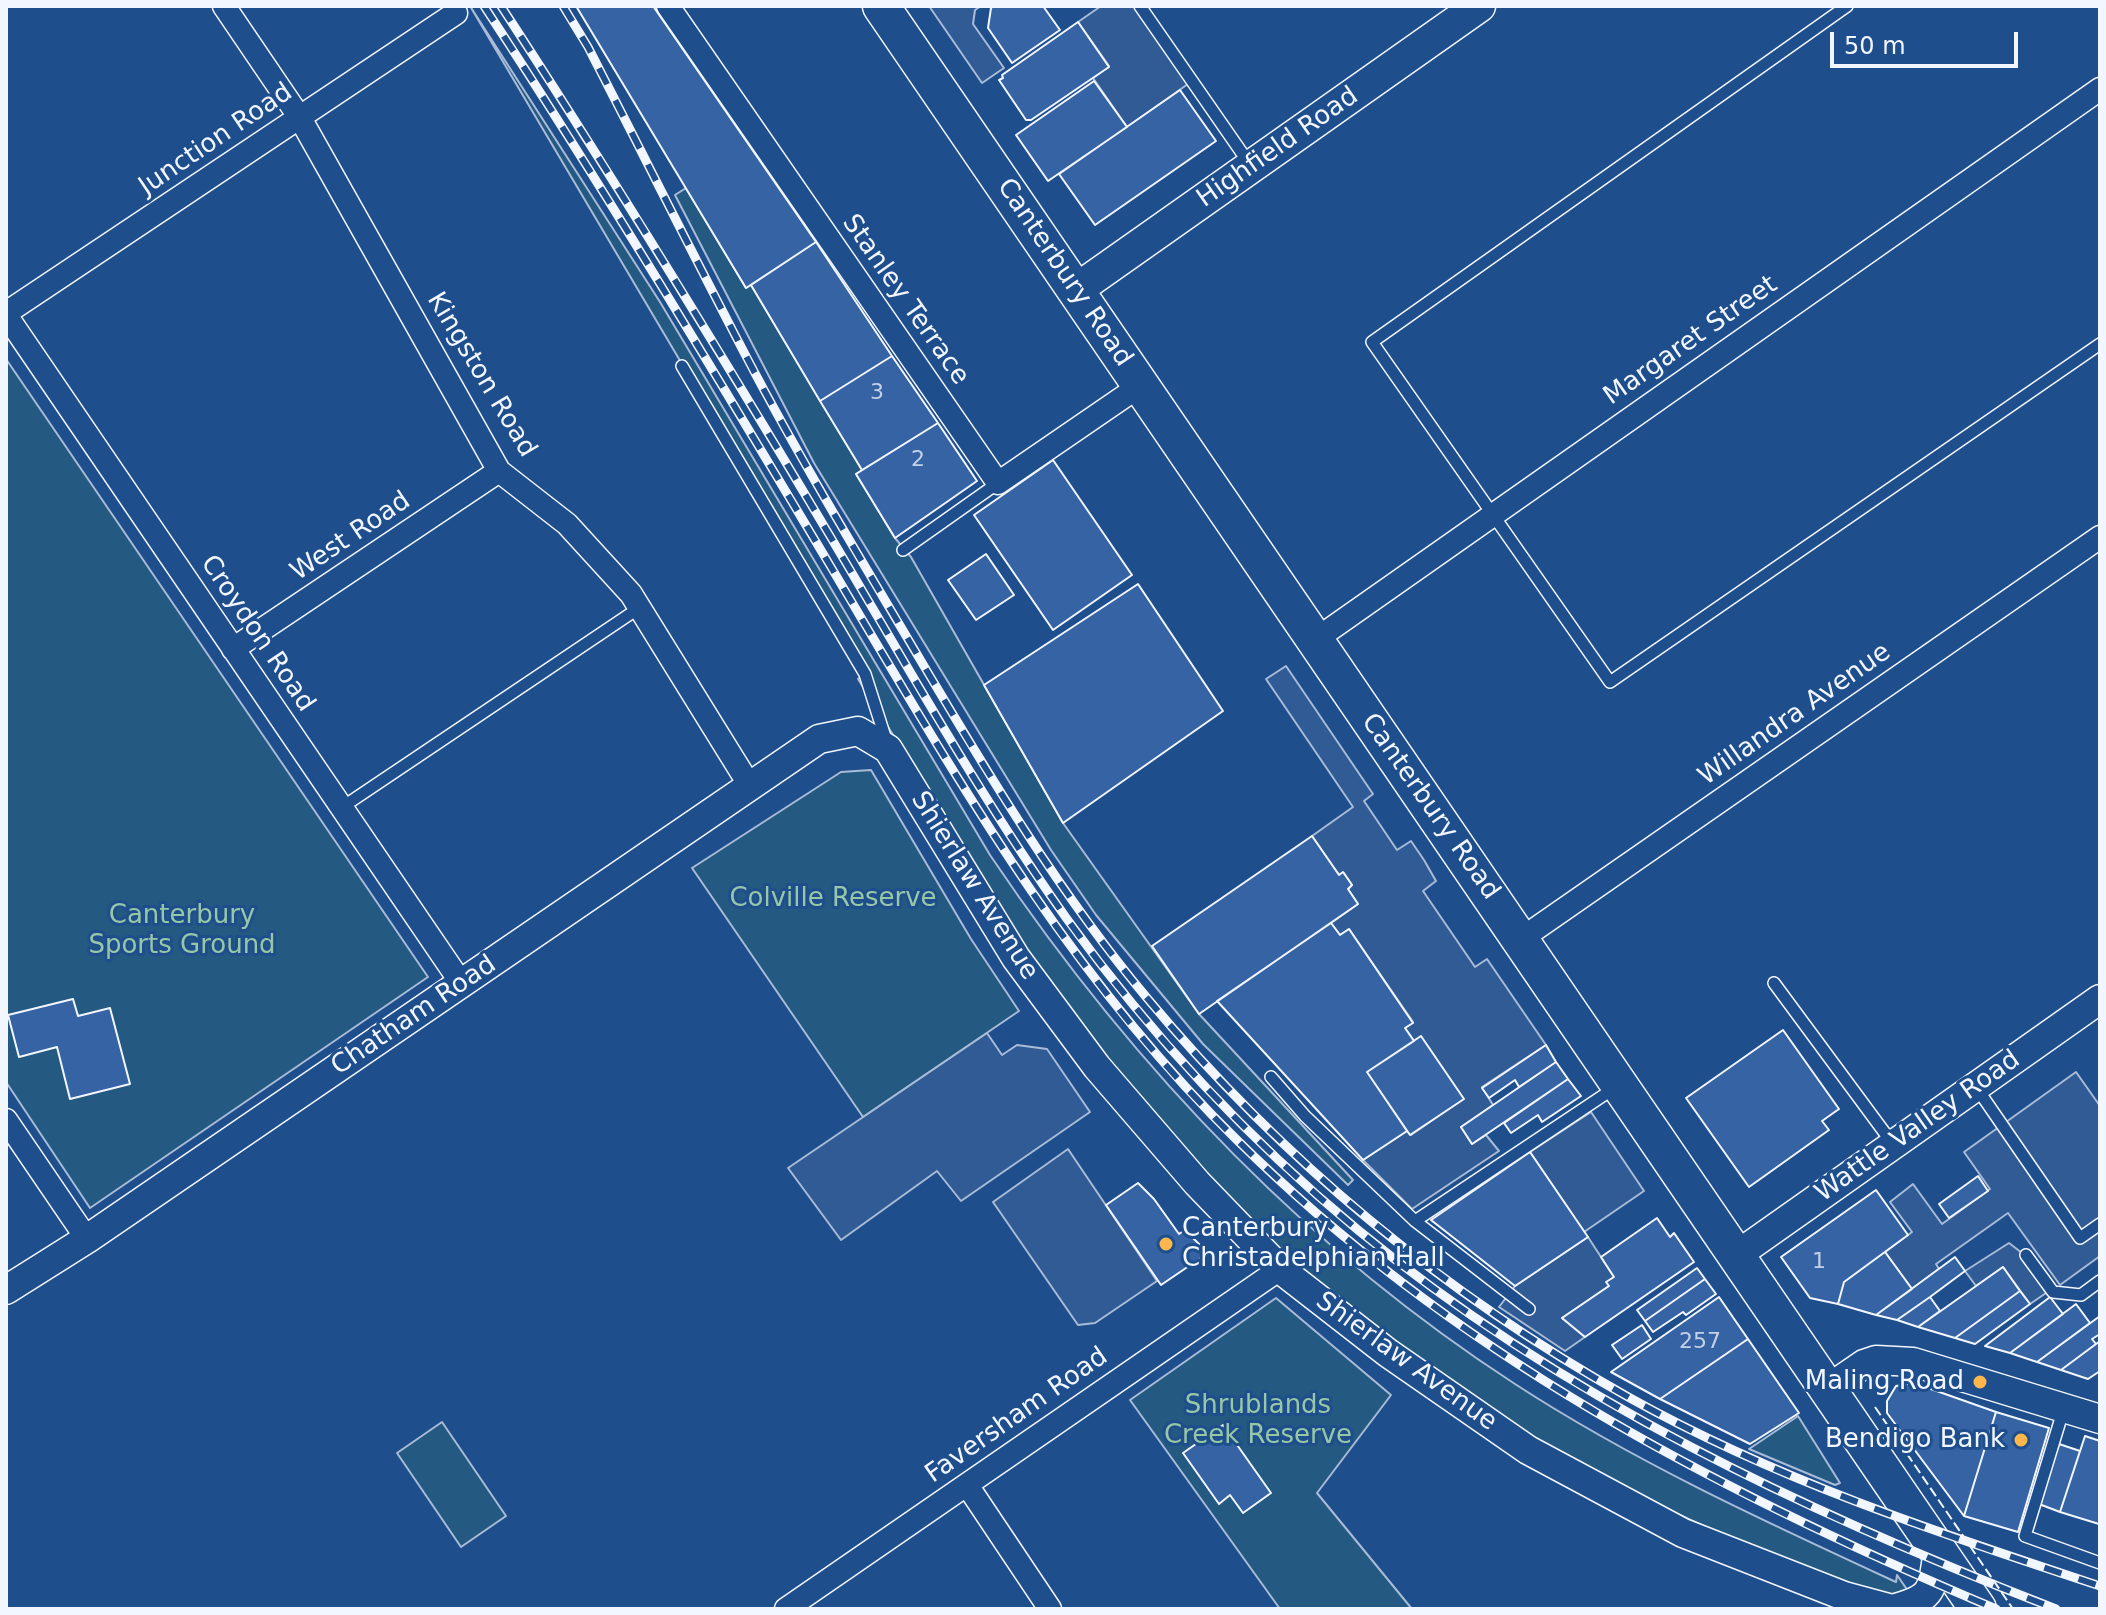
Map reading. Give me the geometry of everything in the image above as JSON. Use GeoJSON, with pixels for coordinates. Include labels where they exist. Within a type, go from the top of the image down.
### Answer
{"type":"FeatureCollection","features":[{"type":"Feature","properties":{"kind":"main road","name":"Canterbury Road"},"geometry":{"type":"LineString","coordinates":[[881,6],[1978,1609]]}},
{"type":"Feature","properties":{"kind":"main road","name":"Highfield Road"},"geometry":{"type":"LineString","coordinates":[[1076,290],[1479,6]]}},
{"type":"Feature","properties":{"kind":"street","name":"Kingston Road"},"geometry":{"type":"LineString","coordinates":[[224,6],[300,118],[499,471],[567,524],[631,594],[750,786]]}},
{"type":"Feature","properties":{"kind":"street","name":"Stanley Terrace"},"geometry":{"type":"LineString","coordinates":[[668,6],[998,483]]}},
{"type":"Feature","properties":{"kind":"street","name":"Junction Road"},"geometry":{"type":"LineString","coordinates":[[6,314],[456,13]]}},
{"type":"Feature","properties":{"kind":"street","name":"Margaret Street"},"geometry":{"type":"LineString","coordinates":[[1315,640],[2100,89]]}},
{"type":"Feature","properties":{"kind":"street","name":"Croydon Road"},"geometry":{"type":"LineString","coordinates":[[6,314],[462,984]]}},
{"type":"Feature","properties":{"kind":"street"},"geometry":{"type":"LineString","coordinates":[[998,483],[1141,385]]}},
{"type":"Feature","properties":{"kind":"street","name":"West Road"},"geometry":{"type":"LineString","coordinates":[[233,649],[499,471]]}},
{"type":"Feature","properties":{"kind":"street","name":"Willandra Avenue"},"geometry":{"type":"LineString","coordinates":[[1521,939],[2100,537]]}},
{"type":"Feature","properties":{"kind":"street","name":"Chatham Road"},"geometry":{"type":"LineString","coordinates":[[6,1290],[87,1239],[819,739],[858,731],[888,749]]}},
{"type":"Feature","properties":{"kind":"street","name":"Shierlaw Avenue"},"geometry":{"type":"LineString","coordinates":[[888,749],[1016,958],[1097,1067],[1197,1183],[1280,1269],[1388,1353],[1528,1450],[1683,1533],[1844,1596],[1892,1609],[1919,1602],[1934,1575],[1938,1550]]}},
{"type":"Feature","properties":{"kind":"street","name":"Wattle Valley Road"},"geometry":{"type":"LineString","coordinates":[[1737,1255],[2100,999]]}},
{"type":"Feature","properties":{"kind":"street"},"geometry":{"type":"LineString","coordinates":[[6,1120],[87,1239]]}},
{"type":"Feature","properties":{"kind":"street","name":"Faversham Road"},"geometry":{"type":"LineString","coordinates":[[786,1609],[1280,1269]]}},
{"type":"Feature","properties":{"kind":"street"},"geometry":{"type":"LineString","coordinates":[[1829,1388],[1864,1364],[1876,1360],[1913,1362],[2100,1419]]}},
{"type":"Feature","properties":{"kind":"street"},"geometry":{"type":"LineString","coordinates":[[967,1485],[1050,1609]]}},
{"type":"Feature","properties":{"kind":"lane"},"geometry":{"type":"LineString","coordinates":[[1140,6],[1251,166]]}},
{"type":"Feature","properties":{"kind":"lane"},"geometry":{"type":"LineString","coordinates":[[1847,6],[1372,342],[1610,682],[2100,344]]}},
{"type":"Feature","properties":{"kind":"lane"},"geometry":{"type":"LineString","coordinates":[[682,366],[865,674],[888,749]]}},
{"type":"Feature","properties":{"kind":"lane"},"geometry":{"type":"LineString","coordinates":[[903,550],[998,483]]}},
{"type":"Feature","properties":{"kind":"lane"},"geometry":{"type":"LineString","coordinates":[[341,808],[639,608]]}},
{"type":"Feature","properties":{"kind":"lane"},"geometry":{"type":"LineString","coordinates":[[1774,983],[1893,1144]]}},
{"type":"Feature","properties":{"kind":"lane"},"geometry":{"type":"LineString","coordinates":[[1271,1077],[1315,1126],[1415,1221],[1529,1309]]}},
{"type":"Feature","properties":{"kind":"lane"},"geometry":{"type":"LineString","coordinates":[[1415,1221],[1620,1084]]}},
{"type":"Feature","properties":{"kind":"lane"},"geometry":{"type":"LineString","coordinates":[[1975,1087],[2080,1238],[2100,1224]]}},
{"type":"Feature","properties":{"kind":"lane"},"geometry":{"type":"LineString","coordinates":[[2026,1255],[2053,1292],[2081,1295],[2100,1281]]}},
{"type":"Feature","properties":{"kind":"lane"},"geometry":{"type":"LineString","coordinates":[[2064,1408],[2025,1536],[2100,1563]]}},
{"type":"Feature","properties":{"kind":"green space"},"geometry":{"type":"Polygon","coordinates":[[[470,6],[660,302],[990,855],[1101,1006],[1162,1078],[1293,1211],[1364,1273],[1515,1384],[1607,1439],[1702,1490],[1896,1582],[1897,1575],[1908,1591],[1896,1600],[1743,1544],[1579,1465],[1423,1364],[1275,1250],[1208,1179],[1087,1036],[1021,945],[858,679],[865,673],[470,6]]]}},
{"type":"Feature","properties":{"kind":"green space"},"geometry":{"type":"Polygon","coordinates":[[[686,188],[746,288],[751,285],[862,470],[856,474],[895,538],[911,557],[1063,823],[1199,1014],[1353,1180],[1348,1185],[1203,1044],[1096,915],[1051,850],[814,463],[675,195],[686,188]]]}},
{"type":"Feature","properties":{"kind":"green space","name":"Canterbury Sports Ground"},"geometry":{"type":"Polygon","coordinates":[[[6,359],[428,977],[90,1208],[6,1082],[6,359]]]}},
{"type":"Feature","properties":{"kind":"green space","name":"Colville Reserve"},"geometry":{"type":"Polygon","coordinates":[[[871,770],[971,939],[1019,1011],[863,1117],[692,868],[841,772],[871,770]]]}},
{"type":"Feature","properties":{"kind":"green space","name":"Shrublands Creek Reserve"},"geometry":{"type":"Polygon","coordinates":[[[1276,1298],[1391,1395],[1317,1493],[1412,1609],[1280,1609],[1130,1400],[1276,1298]]]}},
{"type":"Feature","properties":{"kind":"green space"},"geometry":{"type":"Polygon","coordinates":[[[1798,1416],[1840,1483],[1835,1485],[1749,1449],[1798,1416]]]}},
{"type":"Feature","properties":{"kind":"green space"},"geometry":{"type":"Polygon","coordinates":[[[442,1422],[506,1516],[461,1547],[397,1453],[442,1422]]]}},
{"type":"Feature","properties":{"kind":"shaded area"},"geometry":{"type":"Polygon","coordinates":[[[929,6],[981,6],[975,10],[973,24],[1004,68],[982,83],[929,6]]]}},
{"type":"Feature","properties":{"kind":"shaded area"},"geometry":{"type":"Polygon","coordinates":[[[1101,6],[1134,6],[1188,84],[1127,127],[1093,78],[1109,66],[1078,22],[1101,6]]]}},
{"type":"Feature","properties":{"kind":"shaded area"},"geometry":{"type":"Polygon","coordinates":[[[1286,666],[1373,794],[1364,801],[1397,850],[1411,841],[1424,860],[1436,881],[1423,891],[1475,967],[1487,959],[1546,1045],[1482,1087],[1493,1105],[1461,1127],[1472,1144],[1486,1135],[1499,1151],[1412,1209],[1363,1160],[1407,1131],[1411,1135],[1463,1099],[1421,1037],[1414,1041],[1405,1028],[1413,1022],[1349,929],[1340,935],[1331,923],[1358,904],[1348,889],[1352,885],[1344,873],[1339,875],[1312,836],[1353,807],[1266,679],[1286,666]]]}},
{"type":"Feature","properties":{"kind":"shaded area"},"geometry":{"type":"Polygon","coordinates":[[[987,1033],[1002,1055],[1017,1045],[1047,1049],[1090,1112],[961,1201],[937,1171],[841,1240],[788,1168],[987,1033]]]}},
{"type":"Feature","properties":{"kind":"shaded area"},"geometry":{"type":"Polygon","coordinates":[[[2076,1072],[2100,1106],[2100,1256],[2060,1285],[2008,1213],[1936,1264],[1939,1269],[1912,1289],[1885,1252],[1912,1232],[1890,1202],[1913,1184],[1942,1224],[1990,1189],[1964,1152],[2076,1072]]]}},
{"type":"Feature","properties":{"kind":"shaded area"},"geometry":{"type":"Polygon","coordinates":[[[1591,1112],[1644,1191],[1584,1232],[1530,1152],[1591,1112]]]}},
{"type":"Feature","properties":{"kind":"shaded area"},"geometry":{"type":"Polygon","coordinates":[[[1068,1149],[1157,1281],[1095,1323],[1078,1325],[993,1202],[1068,1149]]]}},
{"type":"Feature","properties":{"kind":"shaded area"},"geometry":{"type":"Polygon","coordinates":[[[1588,1237],[1614,1277],[1607,1282],[1609,1286],[1562,1318],[1585,1337],[1565,1351],[1499,1307],[1515,1286],[1588,1237]]]}},
{"type":"Feature","properties":{"kind":"shaded area"},"geometry":{"type":"Polygon","coordinates":[[[2009,1243],[2022,1253],[2049,1291],[2030,1304],[2003,1267],[1976,1286],[1965,1271],[2009,1243]]]}},
{"type":"Feature","properties":{"kind":"building"},"geometry":{"type":"Polygon","coordinates":[[[576,6],[653,6],[816,242],[746,288],[576,6]]]}},
{"type":"Feature","properties":{"kind":"building"},"geometry":{"type":"Polygon","coordinates":[[[994,6],[1043,6],[1060,30],[1012,63],[988,28],[994,6]]]}},
{"type":"Feature","properties":{"kind":"building"},"geometry":{"type":"Polygon","coordinates":[[[1078,22],[1109,67],[1031,120],[1026,120],[999,80],[1078,22]]]}},
{"type":"Feature","properties":{"kind":"building"},"geometry":{"type":"Polygon","coordinates":[[[1094,81],[1127,127],[1048,181],[1016,135],[1094,81]]]}},
{"type":"Feature","properties":{"kind":"building"},"geometry":{"type":"Polygon","coordinates":[[[1180,90],[1216,141],[1095,225],[1059,174],[1180,90]]]}},
{"type":"Feature","properties":{"kind":"building"},"geometry":{"type":"Polygon","coordinates":[[[816,242],[892,356],[820,401],[751,285],[816,242]]]}},
{"type":"Feature","properties":{"kind":"building"},"geometry":{"type":"Polygon","coordinates":[[[892,356],[938,423],[862,470],[820,401],[892,356]]]}},
{"type":"Feature","properties":{"kind":"building"},"geometry":{"type":"Polygon","coordinates":[[[938,423],[977,481],[895,538],[856,474],[938,423]]]}},
{"type":"Feature","properties":{"kind":"building"},"geometry":{"type":"Polygon","coordinates":[[[1053,460],[1132,575],[1053,630],[974,515],[1053,460]]]}},
{"type":"Feature","properties":{"kind":"building"},"geometry":{"type":"Polygon","coordinates":[[[986,554],[1014,595],[976,620],[948,580],[986,554]]]}},
{"type":"Feature","properties":{"kind":"building"},"geometry":{"type":"Polygon","coordinates":[[[1138,584],[1223,711],[1063,823],[984,685],[1138,584]]]}},
{"type":"Feature","properties":{"kind":"building"},"geometry":{"type":"Polygon","coordinates":[[[1312,836],[1339,875],[1343,872],[1352,885],[1348,889],[1358,904],[1199,1014],[1152,946],[1312,836]]]}},
{"type":"Feature","properties":{"kind":"building"},"geometry":{"type":"Polygon","coordinates":[[[1331,923],[1340,935],[1349,929],[1413,1023],[1405,1028],[1414,1041],[1367,1072],[1407,1131],[1363,1160],[1217,1001],[1331,923]]]}},
{"type":"Feature","properties":{"kind":"building"},"geometry":{"type":"Polygon","coordinates":[[[73,999],[78,1016],[110,1008],[130,1084],[70,1099],[57,1047],[19,1057],[8,1015],[73,999]]]}},
{"type":"Feature","properties":{"kind":"building"},"geometry":{"type":"Polygon","coordinates":[[[1783,1030],[1839,1109],[1822,1121],[1829,1130],[1749,1187],[1686,1098],[1783,1030]]]}},
{"type":"Feature","properties":{"kind":"building"},"geometry":{"type":"Polygon","coordinates":[[[1421,1036],[1464,1099],[1410,1135],[1367,1072],[1421,1036]]]}},
{"type":"Feature","properties":{"kind":"building"},"geometry":{"type":"Polygon","coordinates":[[[1546,1045],[1556,1062],[1519,1087],[1515,1080],[1489,1098],[1482,1088],[1546,1045]]]}},
{"type":"Feature","properties":{"kind":"building"},"geometry":{"type":"Polygon","coordinates":[[[1556,1062],[1568,1079],[1472,1144],[1461,1127],[1556,1062]]]}},
{"type":"Feature","properties":{"kind":"building"},"geometry":{"type":"Polygon","coordinates":[[[1568,1079],[1581,1096],[1542,1122],[1538,1115],[1511,1133],[1504,1123],[1568,1079]]]}},
{"type":"Feature","properties":{"kind":"building"},"geometry":{"type":"Polygon","coordinates":[[[1530,1152],[1588,1237],[1515,1286],[1431,1220],[1530,1152]]]}},
{"type":"Feature","properties":{"kind":"building"},"geometry":{"type":"Polygon","coordinates":[[[1978,1176],[1988,1191],[1949,1218],[1939,1204],[1978,1176]]]}},
{"type":"Feature","properties":{"kind":"building"},"geometry":{"type":"Polygon","coordinates":[[[1138,1183],[1154,1199],[1179,1234],[1185,1230],[1208,1253],[1161,1285],[1106,1205],[1138,1183]]]}},
{"type":"Feature","properties":{"kind":"building"},"geometry":{"type":"Polygon","coordinates":[[[1876,1190],[1908,1235],[1844,1282],[1838,1304],[1810,1298],[1781,1257],[1876,1190]]]}},
{"type":"Feature","properties":{"kind":"building"},"geometry":{"type":"Polygon","coordinates":[[[1657,1218],[1670,1237],[1674,1233],[1694,1262],[1585,1337],[1562,1318],[1609,1286],[1606,1282],[1614,1277],[1601,1257],[1657,1218]]]}},
{"type":"Feature","properties":{"kind":"building"},"geometry":{"type":"Polygon","coordinates":[[[1885,1252],[1912,1289],[1876,1315],[1838,1304],[1844,1282],[1885,1252]]]}},
{"type":"Feature","properties":{"kind":"building"},"geometry":{"type":"Polygon","coordinates":[[[1955,1257],[1965,1271],[1930,1297],[1897,1320],[1876,1315],[1955,1257]]]}},
{"type":"Feature","properties":{"kind":"building"},"geometry":{"type":"Polygon","coordinates":[[[2003,1267],[2020,1291],[1955,1338],[1918,1327],[2003,1267]]]}},
{"type":"Feature","properties":{"kind":"building"},"geometry":{"type":"Polygon","coordinates":[[[1697,1268],[1705,1279],[1645,1321],[1637,1310],[1697,1268]]]}},
{"type":"Feature","properties":{"kind":"building"},"geometry":{"type":"Polygon","coordinates":[[[1705,1279],[1716,1294],[1686,1315],[1683,1312],[1653,1332],[1645,1321],[1705,1279]]]}},
{"type":"Feature","properties":{"kind":"building"},"geometry":{"type":"Polygon","coordinates":[[[2020,1291],[2030,1304],[1975,1344],[1955,1338],[2020,1291]]]}},
{"type":"Feature","properties":{"kind":"building"},"geometry":{"type":"Polygon","coordinates":[[[1719,1297],[1748,1339],[1660,1399],[1611,1372],[1719,1297]]]}},
{"type":"Feature","properties":{"kind":"building"},"geometry":{"type":"Polygon","coordinates":[[[1930,1297],[1940,1311],[1918,1327],[1897,1320],[1930,1297]]]}},
{"type":"Feature","properties":{"kind":"building"},"geometry":{"type":"Polygon","coordinates":[[[2050,1297],[2063,1314],[2010,1353],[1985,1346],[2050,1297]]]}},
{"type":"Feature","properties":{"kind":"building"},"geometry":{"type":"Polygon","coordinates":[[[2076,1304],[2090,1323],[2037,1362],[2010,1353],[2076,1304]]]}},
{"type":"Feature","properties":{"kind":"building"},"geometry":{"type":"Polygon","coordinates":[[[2100,1316],[2100,1334],[2092,1339],[2096,1344],[2061,1370],[2037,1362],[2100,1316]]]}},
{"type":"Feature","properties":{"kind":"building"},"geometry":{"type":"Polygon","coordinates":[[[1642,1325],[1651,1339],[1622,1359],[1612,1345],[1642,1325]]]}},
{"type":"Feature","properties":{"kind":"building"},"geometry":{"type":"Polygon","coordinates":[[[1748,1339],[1799,1413],[1750,1444],[1660,1399],[1748,1339]]]}},
{"type":"Feature","properties":{"kind":"building"},"geometry":{"type":"Polygon","coordinates":[[[2100,1341],[2100,1371],[2088,1379],[2061,1370],[2100,1341]]]}},
{"type":"Feature","properties":{"kind":"building"},"geometry":{"type":"Polygon","coordinates":[[[1914,1383],[1996,1412],[1964,1516],[1887,1413],[1887,1401],[1896,1386],[1914,1383]]]}},
{"type":"Feature","properties":{"kind":"building"},"geometry":{"type":"Polygon","coordinates":[[[1996,1412],[2049,1428],[2018,1532],[1964,1516],[1996,1412]]]}},
{"type":"Feature","properties":{"kind":"building"},"geometry":{"type":"Polygon","coordinates":[[[1223,1425],[1271,1493],[1243,1513],[1230,1495],[1219,1504],[1183,1453],[1223,1425]]]}},
{"type":"Feature","properties":{"kind":"building"},"geometry":{"type":"Polygon","coordinates":[[[2085,1436],[2100,1441],[2099,1524],[2060,1512],[2085,1436]]]}},
{"type":"Feature","properties":{"kind":"building"},"geometry":{"type":"Polygon","coordinates":[[[2059,1444],[2080,1451],[2060,1512],[2039,1504],[2059,1444]]]}},
{"type":"Feature","properties":{"kind":"railway"},"geometry":{"type":"LineString","coordinates":[[484,6],[660,285],[921,719],[1015,867],[1118,1009],[1175,1076],[1237,1140],[1321,1217],[1408,1287],[1499,1352],[1691,1466],[1892,1564],[1996,1609]]}},
{"type":"Feature","properties":{"kind":"railway"},"geometry":{"type":"LineString","coordinates":[[501,6],[668,269],[1004,826],[1099,962],[1203,1084],[1278,1160],[1358,1230],[1437,1291],[1604,1399],[1781,1492],[1871,1533],[2056,1609]]}},
{"type":"Feature","properties":{"kind":"railway"},"geometry":{"type":"LineString","coordinates":[[563,6],[588,47],[789,435],[1000,791],[1055,876],[1115,958],[1199,1057],[1254,1114],[1311,1169],[1432,1269],[1496,1315],[1630,1398],[1686,1428],[1802,1480],[1920,1525],[2100,1586]]}},
{"type":"Feature","properties":{"kind":"fence"},"geometry":{"type":"LineString","coordinates":[[1875,1407],[2013,1609]]}},
{"type":"Feature","properties":{"kind":"place","name":"Canterbury Christadelphian Hall"},"geometry":{"type":"Point","coordinates":[1166,1244]}},
{"type":"Feature","properties":{"kind":"place","name":"Maling Road"},"geometry":{"type":"Point","coordinates":[1980,1382]}},
{"type":"Feature","properties":{"kind":"place","name":"Bendigo Bank"},"geometry":{"type":"Point","coordinates":[2021,1440]}}]}
